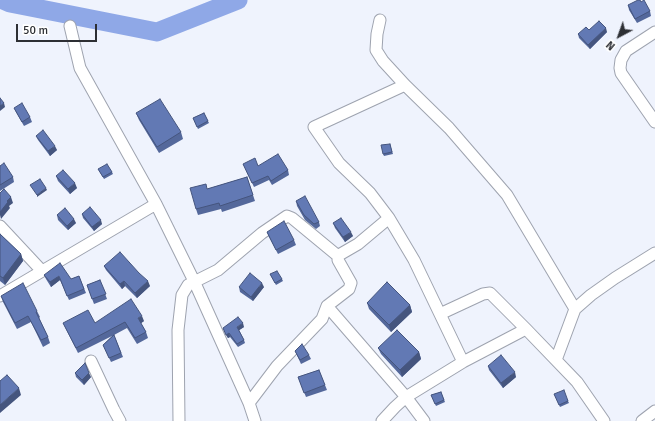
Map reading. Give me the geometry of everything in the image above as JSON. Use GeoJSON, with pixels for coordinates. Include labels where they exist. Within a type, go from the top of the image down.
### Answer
{"type":"FeatureCollection","features":[{"type":"Feature","properties":{"kind":"street"},"geometry":{"type":"LineString","coordinates":[[380,20],[376,50],[383,61],[449,128],[507,195],[575,309]]}},
{"type":"Feature","properties":{"kind":"street"},"geometry":{"type":"LineString","coordinates":[[70,26],[80,68],[156,204],[194,281],[249,403],[255,421]]}},
{"type":"Feature","properties":{"kind":"street"},"geometry":{"type":"LineString","coordinates":[[655,32],[626,51],[621,60],[620,68],[621,73],[655,122]]}},
{"type":"Feature","properties":{"kind":"street"},"geometry":{"type":"LineString","coordinates":[[406,85],[314,127],[339,163],[370,193],[389,218],[414,260],[463,362]]}},
{"type":"Feature","properties":{"kind":"street"},"geometry":{"type":"LineString","coordinates":[[0,296],[156,204]]}},
{"type":"Feature","properties":{"kind":"street"},"geometry":{"type":"LineString","coordinates":[[179,421],[178,330],[182,295],[188,285],[218,270],[262,233],[287,216],[292,218],[338,256],[338,260],[351,283],[351,286],[327,306],[322,319],[277,366],[249,403]]}},
{"type":"Feature","properties":{"kind":"street"},"geometry":{"type":"LineString","coordinates":[[338,256],[358,244],[389,218]]}},
{"type":"Feature","properties":{"kind":"street"},"geometry":{"type":"LineString","coordinates":[[0,226],[42,271]]}},
{"type":"Feature","properties":{"kind":"street"},"geometry":{"type":"LineString","coordinates":[[556,360],[575,309],[591,295],[615,278],[655,253]]}},
{"type":"Feature","properties":{"kind":"street"},"geometry":{"type":"LineString","coordinates":[[440,314],[477,296],[490,293],[526,328],[583,390],[604,421]]}},
{"type":"Feature","properties":{"kind":"street"},"geometry":{"type":"LineString","coordinates":[[327,306],[406,397],[424,421]]}},
{"type":"Feature","properties":{"kind":"street"},"geometry":{"type":"LineString","coordinates":[[382,421],[394,407],[406,397],[463,362],[526,328]]}},
{"type":"Feature","properties":{"kind":"street"},"geometry":{"type":"LineString","coordinates":[[91,361],[120,421]]}},
{"type":"Feature","properties":{"kind":"street"},"geometry":{"type":"LineString","coordinates":[[642,421],[655,411]]}},
{"type":"Feature","properties":{"kind":"building"},"geometry":{"type":"Polygon","coordinates":[[[638,0],[641,2],[644,0],[650,11],[635,19],[628,5],[638,0]]]}},
{"type":"Feature","properties":{"kind":"building"},"geometry":{"type":"Polygon","coordinates":[[[599,21],[606,28],[588,45],[578,34],[586,27],[589,30],[599,21]]]}},
{"type":"Feature","properties":{"kind":"building"},"geometry":{"type":"Polygon","coordinates":[[[0,98],[4,103],[0,106],[0,98]]]}},
{"type":"Feature","properties":{"kind":"building"},"geometry":{"type":"Polygon","coordinates":[[[160,99],[181,132],[157,147],[136,113],[160,99]]]}},
{"type":"Feature","properties":{"kind":"building"},"geometry":{"type":"Polygon","coordinates":[[[22,103],[30,117],[22,122],[14,108],[22,103]]]}},
{"type":"Feature","properties":{"kind":"building"},"geometry":{"type":"Polygon","coordinates":[[[204,113],[208,121],[197,127],[193,118],[204,113]]]}},
{"type":"Feature","properties":{"kind":"building"},"geometry":{"type":"Polygon","coordinates":[[[43,130],[55,146],[48,151],[36,136],[43,130]]]}},
{"type":"Feature","properties":{"kind":"building"},"geometry":{"type":"Polygon","coordinates":[[[390,144],[392,152],[383,154],[381,145],[390,144]]]}},
{"type":"Feature","properties":{"kind":"building"},"geometry":{"type":"Polygon","coordinates":[[[278,154],[288,170],[271,181],[268,176],[252,183],[243,164],[255,158],[258,166],[278,154]]]}},
{"type":"Feature","properties":{"kind":"building"},"geometry":{"type":"Polygon","coordinates":[[[4,163],[13,177],[0,185],[0,166],[4,163]]]}},
{"type":"Feature","properties":{"kind":"building"},"geometry":{"type":"Polygon","coordinates":[[[107,164],[112,172],[103,177],[98,169],[107,164]]]}},
{"type":"Feature","properties":{"kind":"building"},"geometry":{"type":"Polygon","coordinates":[[[63,170],[75,183],[68,189],[56,176],[63,170]]]}},
{"type":"Feature","properties":{"kind":"building"},"geometry":{"type":"Polygon","coordinates":[[[247,177],[253,195],[220,206],[219,203],[196,209],[190,188],[206,184],[207,189],[247,177]]]}},
{"type":"Feature","properties":{"kind":"building"},"geometry":{"type":"Polygon","coordinates":[[[40,179],[46,188],[37,195],[30,185],[40,179]]]}},
{"type":"Feature","properties":{"kind":"building"},"geometry":{"type":"Polygon","coordinates":[[[4,189],[11,197],[0,212],[0,193],[4,189]]]}},
{"type":"Feature","properties":{"kind":"building"},"geometry":{"type":"Polygon","coordinates":[[[305,196],[319,222],[314,224],[304,215],[296,201],[305,196]]]}},
{"type":"Feature","properties":{"kind":"building"},"geometry":{"type":"Polygon","coordinates":[[[90,207],[101,220],[92,227],[82,214],[90,207]]]}},
{"type":"Feature","properties":{"kind":"building"},"geometry":{"type":"Polygon","coordinates":[[[65,208],[74,219],[67,226],[57,215],[65,208]]]}},
{"type":"Feature","properties":{"kind":"building"},"geometry":{"type":"Polygon","coordinates":[[[341,218],[351,232],[343,237],[333,223],[341,218]]]}},
{"type":"Feature","properties":{"kind":"building"},"geometry":{"type":"Polygon","coordinates":[[[284,221],[294,240],[276,250],[267,232],[284,221]]]}},
{"type":"Feature","properties":{"kind":"building"},"geometry":{"type":"Polygon","coordinates":[[[0,234],[21,254],[3,278],[0,276],[0,234]]]}},
{"type":"Feature","properties":{"kind":"building"},"geometry":{"type":"Polygon","coordinates":[[[120,252],[148,281],[135,293],[124,281],[120,284],[104,266],[120,252]]]}},
{"type":"Feature","properties":{"kind":"building"},"geometry":{"type":"Polygon","coordinates":[[[60,263],[71,279],[79,276],[84,289],[67,296],[59,276],[50,282],[44,275],[60,263]]]}},
{"type":"Feature","properties":{"kind":"building"},"geometry":{"type":"Polygon","coordinates":[[[277,271],[282,279],[275,283],[270,274],[277,271]]]}},
{"type":"Feature","properties":{"kind":"building"},"geometry":{"type":"Polygon","coordinates":[[[250,273],[262,283],[251,297],[239,287],[250,273]]]}},
{"type":"Feature","properties":{"kind":"building"},"geometry":{"type":"Polygon","coordinates":[[[100,280],[106,294],[92,299],[87,285],[100,280]]]}},
{"type":"Feature","properties":{"kind":"building"},"geometry":{"type":"Polygon","coordinates":[[[387,282],[410,305],[389,325],[367,303],[387,282]]]}},
{"type":"Feature","properties":{"kind":"building"},"geometry":{"type":"Polygon","coordinates":[[[23,283],[48,337],[41,340],[28,316],[15,323],[1,296],[23,283]]]}},
{"type":"Feature","properties":{"kind":"building"},"geometry":{"type":"Polygon","coordinates":[[[131,299],[142,316],[138,318],[146,332],[135,338],[125,322],[76,348],[63,323],[88,310],[95,323],[131,299]]]}},
{"type":"Feature","properties":{"kind":"building"},"geometry":{"type":"Polygon","coordinates":[[[238,317],[243,323],[237,327],[244,340],[237,344],[229,333],[226,335],[223,328],[238,317]]]}},
{"type":"Feature","properties":{"kind":"building"},"geometry":{"type":"Polygon","coordinates":[[[397,330],[419,352],[400,370],[378,348],[397,330]]]}},
{"type":"Feature","properties":{"kind":"building"},"geometry":{"type":"Polygon","coordinates":[[[114,335],[121,353],[109,358],[103,345],[114,335]]]}},
{"type":"Feature","properties":{"kind":"building"},"geometry":{"type":"Polygon","coordinates":[[[302,344],[309,355],[300,360],[295,351],[302,344]]]}},
{"type":"Feature","properties":{"kind":"building"},"geometry":{"type":"Polygon","coordinates":[[[501,355],[515,372],[501,383],[488,366],[501,355]]]}},
{"type":"Feature","properties":{"kind":"building"},"geometry":{"type":"Polygon","coordinates":[[[85,363],[89,373],[82,380],[75,373],[85,363]]]}},
{"type":"Feature","properties":{"kind":"building"},"geometry":{"type":"Polygon","coordinates":[[[319,370],[325,385],[304,393],[298,377],[319,370]]]}},
{"type":"Feature","properties":{"kind":"building"},"geometry":{"type":"Polygon","coordinates":[[[7,375],[19,388],[0,405],[0,381],[7,375]]]}},
{"type":"Feature","properties":{"kind":"building"},"geometry":{"type":"Polygon","coordinates":[[[564,390],[568,401],[559,405],[554,394],[564,390]]]}},
{"type":"Feature","properties":{"kind":"building"},"geometry":{"type":"Polygon","coordinates":[[[441,392],[444,400],[435,404],[431,395],[441,392]]]}},
{"type":"Feature","properties":{"kind":"waterway"},"geometry":{"type":"LineString","coordinates":[[3,0],[10,3],[157,32],[238,0]]}}]}
